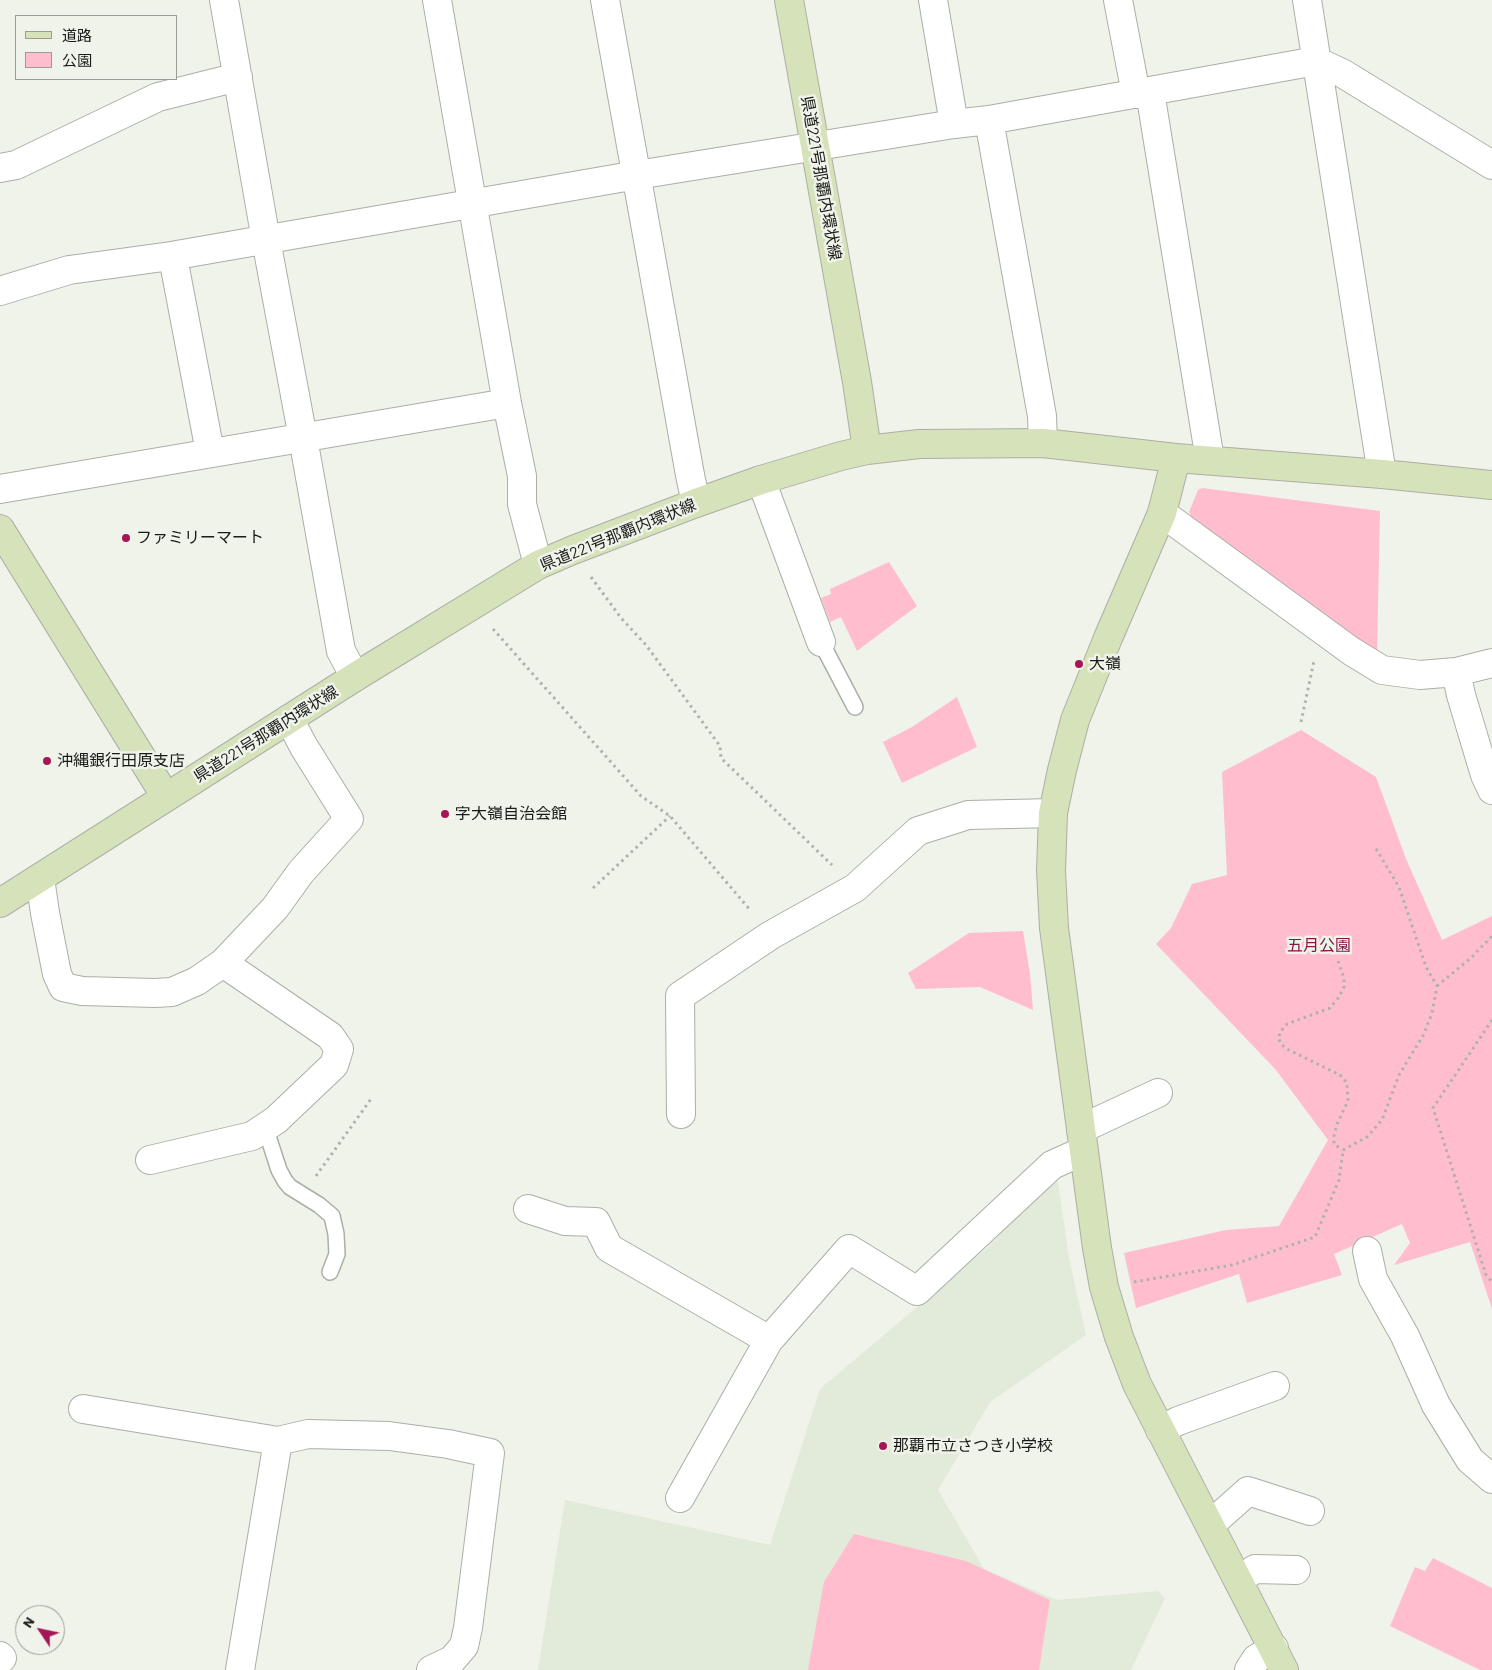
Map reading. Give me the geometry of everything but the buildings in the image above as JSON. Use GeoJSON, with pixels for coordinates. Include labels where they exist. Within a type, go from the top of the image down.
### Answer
{"type":"FeatureCollection","features":[{"type":"Feature","properties":{"kind":"street"},"geometry":{"type":"LineString","coordinates":[[224,0],[341,651],[355,677]]}},
{"type":"Feature","properties":{"kind":"street"},"geometry":{"type":"LineString","coordinates":[[437,0],[507,403],[522,476],[522,504],[538,565]]}},
{"type":"Feature","properties":{"kind":"street"},"geometry":{"type":"LineString","coordinates":[[605,0],[696,503]]}},
{"type":"Feature","properties":{"kind":"street","name":"県道221号那覇内環状線"},"geometry":{"type":"LineString","coordinates":[[0,903],[355,677],[538,565],[696,503],[762,480],[867,450],[865,426],[790,0]]}},
{"type":"Feature","properties":{"kind":"street"},"geometry":{"type":"LineString","coordinates":[[933,0],[954,124]]}},
{"type":"Feature","properties":{"kind":"street"},"geometry":{"type":"LineString","coordinates":[[1118,0],[1143,93],[1210,460]]}},
{"type":"Feature","properties":{"kind":"street"},"geometry":{"type":"LineString","coordinates":[[1306,0],[1382,474]]}},
{"type":"Feature","properties":{"kind":"street"},"geometry":{"type":"LineString","coordinates":[[0,291],[69,270],[171,256],[637,175],[989,120],[1316,61],[1342,73],[1492,165]]}},
{"type":"Feature","properties":{"kind":"street"},"geometry":{"type":"LineString","coordinates":[[0,168],[16,165],[158,97],[238,77]]}},
{"type":"Feature","properties":{"kind":"street"},"geometry":{"type":"LineString","coordinates":[[989,120],[1042,416],[1043,443]]}},
{"type":"Feature","properties":{"kind":"street"},"geometry":{"type":"LineString","coordinates":[[171,256],[175,268],[210,452]]}},
{"type":"Feature","properties":{"kind":"street"},"geometry":{"type":"LineString","coordinates":[[0,489],[507,403]]}},
{"type":"Feature","properties":{"kind":"street"},"geometry":{"type":"LineString","coordinates":[[867,450],[919,444],[1043,443],[1176,458],[1382,474],[1492,485]]}},
{"type":"Feature","properties":{"kind":"street"},"geometry":{"type":"LineString","coordinates":[[1176,458],[1162,513],[1108,638],[1076,720],[1062,770],[1053,813],[1051,871],[1054,928],[1096,1248],[1104,1287],[1119,1337],[1160,1430],[1279,1659],[1256,1659],[1249,1670]]}},
{"type":"Feature","properties":{"kind":"street"},"geometry":{"type":"LineString","coordinates":[[762,480],[821,642]]}},
{"type":"Feature","properties":{"kind":"street"},"geometry":{"type":"LineString","coordinates":[[1162,513],[1351,651],[1382,670],[1420,675],[1456,672],[1492,663]]}},
{"type":"Feature","properties":{"kind":"street"},"geometry":{"type":"LineString","coordinates":[[0,529],[166,797]]}},
{"type":"Feature","properties":{"kind":"street"},"geometry":{"type":"LineString","coordinates":[[1456,672],[1461,695],[1492,790]]}},
{"type":"Feature","properties":{"kind":"street"},"geometry":{"type":"LineString","coordinates":[[40,878],[57,974],[63,988],[82,991],[172,992],[197,981],[223,963],[275,908],[301,872],[350,819],[304,747],[289,719]]}},
{"type":"Feature","properties":{"kind":"street"},"geometry":{"type":"LineString","coordinates":[[681,1114],[680,996],[771,935],[855,888],[918,831],[968,815],[1053,813]]}},
{"type":"Feature","properties":{"kind":"street"},"geometry":{"type":"LineString","coordinates":[[150,1160],[252,1136],[276,1120],[334,1065],[339,1049],[330,1036],[223,963]]}},
{"type":"Feature","properties":{"kind":"street"},"geometry":{"type":"LineString","coordinates":[[680,1498],[770,1340],[849,1249],[917,1291],[1052,1165],[1082,1140],[1158,1093]]}},
{"type":"Feature","properties":{"kind":"street"},"geometry":{"type":"LineString","coordinates":[[528,1209],[565,1221],[596,1222],[609,1248],[770,1340]]}},
{"type":"Feature","properties":{"kind":"street"},"geometry":{"type":"LineString","coordinates":[[1367,1251],[1373,1279],[1405,1336],[1436,1405],[1470,1460],[1492,1479]]}},
{"type":"Feature","properties":{"kind":"street"},"geometry":{"type":"LineString","coordinates":[[1160,1430],[1275,1386]]}},
{"type":"Feature","properties":{"kind":"street"},"geometry":{"type":"LineString","coordinates":[[83,1409],[278,1441],[308,1434],[389,1436],[448,1444],[490,1453],[468,1628],[464,1646],[452,1660],[431,1670]]}},
{"type":"Feature","properties":{"kind":"street"},"geometry":{"type":"LineString","coordinates":[[240,1670],[278,1441]]}},
{"type":"Feature","properties":{"kind":"street"},"geometry":{"type":"LineString","coordinates":[[1210,1525],[1248,1490],[1310,1511]]}},
{"type":"Feature","properties":{"kind":"street"},"geometry":{"type":"LineString","coordinates":[[1238,1580],[1255,1569],[1296,1570]]}},
{"type":"Feature","properties":{"kind":"lane"},"geometry":{"type":"LineString","coordinates":[[821,642],[855,706]]}},
{"type":"Feature","properties":{"kind":"lane"},"geometry":{"type":"LineString","coordinates":[[265,1127],[279,1170],[285,1182],[332,1216],[336,1234],[337,1254],[330,1272]]}},
{"type":"Feature","properties":{"kind":"path"},"geometry":{"type":"LineString","coordinates":[[590,575],[621,618],[646,646],[720,746],[721,758],[855,888]]}},
{"type":"Feature","properties":{"kind":"path"},"geometry":{"type":"LineString","coordinates":[[493,628],[640,796],[670,816],[707,857],[771,935]]}},
{"type":"Feature","properties":{"kind":"path"},"geometry":{"type":"LineString","coordinates":[[1301,722],[1321,629]]}},
{"type":"Feature","properties":{"kind":"path"},"geometry":{"type":"LineString","coordinates":[[593,888],[670,816]]}},
{"type":"Feature","properties":{"kind":"path"},"geometry":{"type":"LineString","coordinates":[[1375,847],[1399,887],[1426,967],[1437,986]]}},
{"type":"Feature","properties":{"kind":"path"},"geometry":{"type":"LineString","coordinates":[[1343,1150],[1367,1137],[1382,1120],[1399,1074],[1424,1034],[1432,1013],[1437,986],[1472,957],[1492,936]]}},
{"type":"Feature","properties":{"kind":"path"},"geometry":{"type":"LineString","coordinates":[[1338,960],[1344,978],[1344,987],[1330,1008],[1287,1024],[1278,1038],[1287,1049],[1340,1076],[1347,1083],[1348,1101],[1337,1124],[1334,1136],[1334,1144],[1343,1150]]}},
{"type":"Feature","properties":{"kind":"path"},"geometry":{"type":"LineString","coordinates":[[1492,1020],[1433,1108],[1486,1275],[1492,1282]]}},
{"type":"Feature","properties":{"kind":"path"},"geometry":{"type":"LineString","coordinates":[[302,1195],[371,1099]]}},
{"type":"Feature","properties":{"kind":"path"},"geometry":{"type":"LineString","coordinates":[[1104,1287],[1232,1265],[1315,1237],[1339,1180],[1343,1150]]}},
{"type":"Feature","properties":{"kind":"shaded area","name":"那覇市立さつき小学校"},"geometry":{"type":"Polygon","coordinates":[[[1057,1176],[1069,1258],[1086,1335],[990,1402],[938,1490],[984,1569],[1057,1600],[1158,1591],[1165,1598],[1131,1670],[538,1670],[565,1500],[770,1545],[820,1389],[986,1249],[1057,1176]]]}},
{"type":"Feature","properties":{"kind":"green space"},"geometry":{"type":"Polygon","coordinates":[[[1202,488],[1380,511],[1377,652],[1193,520],[1189,512],[1198,490],[1202,488]]]}},
{"type":"Feature","properties":{"kind":"green space"},"geometry":{"type":"Polygon","coordinates":[[[889,562],[917,606],[857,651],[841,617],[830,622],[821,598],[831,594],[830,589],[889,562]]]}},
{"type":"Feature","properties":{"kind":"green space"},"geometry":{"type":"Polygon","coordinates":[[[957,697],[977,747],[902,783],[883,742],[912,727],[957,697]]]}},
{"type":"Feature","properties":{"kind":"green space","name":"五月公園"},"geometry":{"type":"Polygon","coordinates":[[[1301,730],[1376,777],[1406,859],[1442,940],[1492,916],[1492,1309],[1470,1242],[1394,1265],[1410,1243],[1402,1224],[1334,1254],[1342,1275],[1247,1303],[1239,1274],[1136,1308],[1124,1253],[1226,1230],[1279,1226],[1328,1140],[1276,1070],[1156,944],[1171,928],[1192,884],[1227,875],[1222,772],[1301,730]]]}},
{"type":"Feature","properties":{"kind":"green space"},"geometry":{"type":"Polygon","coordinates":[[[1023,931],[1030,974],[1033,1010],[980,987],[916,989],[908,973],[969,933],[1023,931]]]}},
{"type":"Feature","properties":{"kind":"green space"},"geometry":{"type":"Polygon","coordinates":[[[854,1534],[966,1561],[1050,1600],[1039,1670],[808,1670],[824,1582],[854,1534]]]}},
{"type":"Feature","properties":{"kind":"green space"},"geometry":{"type":"Polygon","coordinates":[[[1433,1558],[1492,1588],[1492,1670],[1480,1670],[1390,1626],[1415,1567],[1425,1571],[1433,1558]]]}},
{"type":"Feature","properties":{"kind":"place","name":"ファミリーマート"},"geometry":{"type":"Point","coordinates":[126,538]}},
{"type":"Feature","properties":{"kind":"place","name":"大嶺"},"geometry":{"type":"Point","coordinates":[1079,664]}},
{"type":"Feature","properties":{"kind":"place","name":"沖縄銀行田原支店"},"geometry":{"type":"Point","coordinates":[47,761]}},
{"type":"Feature","properties":{"kind":"place","name":"字大嶺自治会館"},"geometry":{"type":"Point","coordinates":[445,814]}},
{"type":"Feature","properties":{"kind":"place","name":"那覇市立さつき小学校"},"geometry":{"type":"Point","coordinates":[883,1446]}}]}
